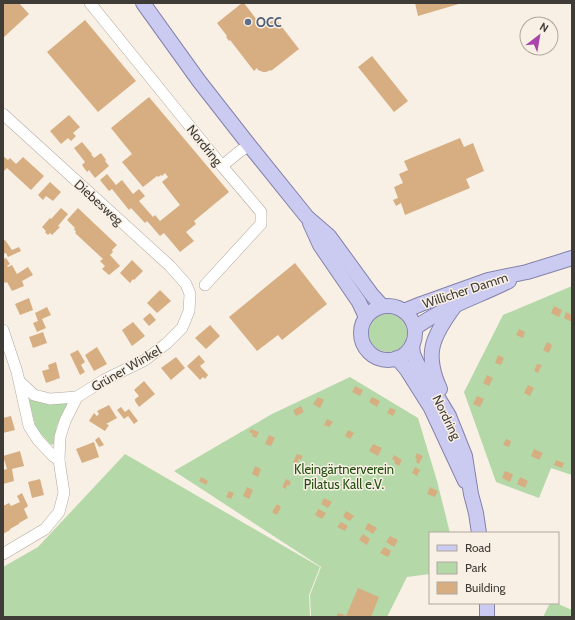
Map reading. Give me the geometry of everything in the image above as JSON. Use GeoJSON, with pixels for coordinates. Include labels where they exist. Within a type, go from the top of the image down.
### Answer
{"type":"FeatureCollection","features":[{"type":"Feature","properties":{"kind":"main road"},"geometry":{"type":"LineString","coordinates":[[142,3],[199,81],[249,145],[307,217],[328,236],[382,306]]}},
{"type":"Feature","properties":{"kind":"main road"},"geometry":{"type":"LineString","coordinates":[[307,217],[320,245],[359,302],[366,317]]}},
{"type":"Feature","properties":{"kind":"main road","name":"Willicher Damm"},"geometry":{"type":"LineString","coordinates":[[404,311],[488,280],[527,272],[572,258]]}},
{"type":"Feature","properties":{"kind":"main road","name":"Willicher Damm"},"geometry":{"type":"LineString","coordinates":[[415,328],[428,318],[492,290],[527,272]]}},
{"type":"Feature","properties":{"kind":"main road"},"geometry":{"type":"LineString","coordinates":[[449,416],[433,370],[432,353],[436,335],[447,316],[456,305]]}},
{"type":"Feature","properties":{"kind":"main road"},"geometry":{"type":"LineString","coordinates":[[382,306],[398,307],[404,311],[413,322],[415,328],[415,337],[412,345],[403,355],[397,358],[388,360],[372,355],[366,349],[362,341],[362,324],[366,317],[376,308],[382,306]]}},
{"type":"Feature","properties":{"kind":"main road","name":"Nordring"},"geometry":{"type":"LineString","coordinates":[[412,345],[413,354],[417,363],[449,416],[465,456],[479,532]]}},
{"type":"Feature","properties":{"kind":"main road","name":"Nordring"},"geometry":{"type":"LineString","coordinates":[[397,358],[407,370],[431,408],[471,494]]}},
{"type":"Feature","properties":{"kind":"main road"},"geometry":{"type":"LineString","coordinates":[[487,604],[487,617]]}},
{"type":"Feature","properties":{"kind":"street","name":"Nordring"},"geometry":{"type":"LineString","coordinates":[[90,3],[222,166],[262,212],[261,224],[205,285]]}},
{"type":"Feature","properties":{"kind":"street","name":"Diebesweg"},"geometry":{"type":"LineString","coordinates":[[3,114],[170,266],[186,284],[190,294]]}},
{"type":"Feature","properties":{"kind":"street"},"geometry":{"type":"LineString","coordinates":[[222,166],[249,145]]}},
{"type":"Feature","properties":{"kind":"street","name":"Grüner Winkel"},"geometry":{"type":"LineString","coordinates":[[20,382],[34,395],[45,398],[77,397],[104,380],[145,360],[167,344],[182,328],[189,311],[190,294]]}},
{"type":"Feature","properties":{"kind":"street"},"geometry":{"type":"LineString","coordinates":[[3,330],[20,382],[29,426],[38,440],[53,456],[59,460]]}},
{"type":"Feature","properties":{"kind":"street","name":"Grüner Winkel"},"geometry":{"type":"LineString","coordinates":[[3,554],[45,528],[59,512],[64,493],[59,460],[60,437],[65,421],[77,397]]}},
{"type":"Feature","properties":{"kind":"green space"},"geometry":{"type":"Polygon","coordinates":[[[572,286],[572,475],[551,468],[539,498],[496,482],[464,392],[503,315],[572,286]]]}},
{"type":"Feature","properties":{"kind":"green space"},"geometry":{"type":"Polygon","coordinates":[[[388,314],[401,320],[407,333],[401,346],[388,352],[375,346],[369,333],[375,320],[388,314]]]}},
{"type":"Feature","properties":{"kind":"green space","name":"Kleingärtnerverein Pilatus Kall e.V."},"geometry":{"type":"Polygon","coordinates":[[[350,377],[418,418],[437,481],[450,532],[429,532],[429,574],[407,577],[387,617],[311,617],[310,595],[321,567],[174,471],[272,414],[350,377]]]}},
{"type":"Feature","properties":{"kind":"green space"},"geometry":{"type":"Polygon","coordinates":[[[30,399],[66,402],[69,406],[57,425],[54,444],[51,445],[36,428],[29,401],[30,399]]]}},
{"type":"Feature","properties":{"kind":"green space"},"geometry":{"type":"Polygon","coordinates":[[[125,454],[320,567],[309,595],[310,617],[3,617],[3,567],[38,547],[125,454]]]}},
{"type":"Feature","properties":{"kind":"green space"},"geometry":{"type":"Polygon","coordinates":[[[550,604],[558,604],[572,610],[572,617],[543,617],[550,604]]]}},
{"type":"Feature","properties":{"kind":"building"},"geometry":{"type":"Polygon","coordinates":[[[3,3],[19,3],[29,14],[3,38],[3,3]]]}},
{"type":"Feature","properties":{"kind":"building"},"geometry":{"type":"Polygon","coordinates":[[[244,3],[263,28],[275,18],[299,49],[271,71],[263,72],[257,68],[254,71],[230,40],[229,41],[217,23],[244,3]]]}},
{"type":"Feature","properties":{"kind":"building"},"geometry":{"type":"Polygon","coordinates":[[[415,3],[462,3],[418,16],[415,3]]]}},
{"type":"Feature","properties":{"kind":"building"},"geometry":{"type":"Polygon","coordinates":[[[85,20],[136,81],[98,112],[47,52],[85,20]]]}},
{"type":"Feature","properties":{"kind":"building"},"geometry":{"type":"Polygon","coordinates":[[[372,56],[408,101],[394,112],[358,67],[372,56]]]}},
{"type":"Feature","properties":{"kind":"building"},"geometry":{"type":"Polygon","coordinates":[[[149,97],[229,192],[194,221],[196,224],[186,232],[194,241],[180,252],[164,233],[160,236],[147,221],[145,223],[131,208],[129,210],[112,189],[109,191],[100,180],[107,174],[116,185],[122,180],[133,194],[139,189],[145,196],[139,201],[153,217],[155,215],[160,221],[180,205],[162,182],[168,177],[165,173],[162,176],[157,176],[143,187],[122,162],[132,154],[111,128],[149,97]]]}},
{"type":"Feature","properties":{"kind":"building"},"geometry":{"type":"Polygon","coordinates":[[[69,115],[80,127],[73,133],[76,136],[71,141],[68,138],[61,144],[50,131],[69,115]]]}},
{"type":"Feature","properties":{"kind":"building"},"geometry":{"type":"Polygon","coordinates":[[[460,138],[464,147],[473,143],[484,171],[466,179],[470,188],[405,215],[401,203],[396,206],[393,200],[398,198],[394,187],[403,183],[399,174],[408,170],[404,161],[460,138]]]}},
{"type":"Feature","properties":{"kind":"building"},"geometry":{"type":"Polygon","coordinates":[[[82,142],[94,158],[101,153],[109,166],[95,178],[89,170],[87,172],[82,165],[85,162],[74,148],[82,142]]]}},
{"type":"Feature","properties":{"kind":"building"},"geometry":{"type":"Polygon","coordinates":[[[3,156],[8,160],[10,158],[16,164],[23,157],[44,176],[31,190],[7,168],[3,172],[3,156]]]}},
{"type":"Feature","properties":{"kind":"building"},"geometry":{"type":"Polygon","coordinates":[[[50,182],[61,192],[53,201],[46,196],[43,200],[38,195],[50,182]]]}},
{"type":"Feature","properties":{"kind":"building"},"geometry":{"type":"Polygon","coordinates":[[[61,208],[68,214],[58,226],[60,227],[52,235],[50,233],[48,235],[42,227],[61,208]]]}},
{"type":"Feature","properties":{"kind":"building"},"geometry":{"type":"Polygon","coordinates":[[[78,208],[117,245],[112,250],[113,252],[110,255],[120,266],[109,275],[102,269],[105,266],[100,261],[103,259],[75,233],[75,228],[67,220],[78,208]]]}},
{"type":"Feature","properties":{"kind":"building"},"geometry":{"type":"Polygon","coordinates":[[[5,240],[12,250],[19,247],[21,251],[8,257],[6,253],[3,254],[3,241],[5,240]]]}},
{"type":"Feature","properties":{"kind":"building"},"geometry":{"type":"Polygon","coordinates":[[[6,258],[10,264],[7,266],[12,265],[17,274],[28,267],[33,275],[22,281],[24,286],[12,291],[7,282],[5,283],[3,280],[3,259],[6,258]]]}},
{"type":"Feature","properties":{"kind":"building"},"geometry":{"type":"Polygon","coordinates":[[[132,260],[143,271],[130,283],[120,273],[132,260]]]}},
{"type":"Feature","properties":{"kind":"building"},"geometry":{"type":"Polygon","coordinates":[[[295,263],[327,304],[282,340],[278,335],[257,351],[229,317],[295,263]]]}},
{"type":"Feature","properties":{"kind":"building"},"geometry":{"type":"Polygon","coordinates":[[[160,290],[171,301],[157,313],[147,303],[160,290]]]}},
{"type":"Feature","properties":{"kind":"building"},"geometry":{"type":"Polygon","coordinates":[[[29,298],[33,310],[20,315],[15,304],[29,298]]]}},
{"type":"Feature","properties":{"kind":"building"},"geometry":{"type":"Polygon","coordinates":[[[554,306],[562,310],[559,317],[551,313],[554,306]]]}},
{"type":"Feature","properties":{"kind":"building"},"geometry":{"type":"Polygon","coordinates":[[[47,307],[51,315],[42,319],[46,328],[37,332],[33,323],[38,321],[35,313],[47,307]]]}},
{"type":"Feature","properties":{"kind":"building"},"geometry":{"type":"Polygon","coordinates":[[[566,312],[572,315],[572,322],[564,318],[566,312]]]}},
{"type":"Feature","properties":{"kind":"building"},"geometry":{"type":"Polygon","coordinates":[[[150,313],[156,320],[149,326],[143,319],[150,313]]]}},
{"type":"Feature","properties":{"kind":"building"},"geometry":{"type":"Polygon","coordinates":[[[133,322],[145,336],[132,346],[122,330],[133,322]]]}},
{"type":"Feature","properties":{"kind":"building"},"geometry":{"type":"Polygon","coordinates":[[[210,325],[220,336],[206,349],[195,338],[210,325]]]}},
{"type":"Feature","properties":{"kind":"building"},"geometry":{"type":"Polygon","coordinates":[[[519,329],[525,332],[523,338],[516,335],[519,329]]]}},
{"type":"Feature","properties":{"kind":"building"},"geometry":{"type":"Polygon","coordinates":[[[43,332],[47,343],[33,348],[29,337],[43,332]]]}},
{"type":"Feature","properties":{"kind":"building"},"geometry":{"type":"Polygon","coordinates":[[[547,342],[552,345],[549,353],[543,350],[547,342]]]}},
{"type":"Feature","properties":{"kind":"building"},"geometry":{"type":"Polygon","coordinates":[[[97,347],[107,364],[94,371],[85,355],[97,347]]]}},
{"type":"Feature","properties":{"kind":"building"},"geometry":{"type":"Polygon","coordinates":[[[78,350],[85,362],[81,365],[85,372],[80,375],[70,354],[78,350]]]}},
{"type":"Feature","properties":{"kind":"building"},"geometry":{"type":"Polygon","coordinates":[[[199,355],[205,362],[200,366],[208,375],[205,379],[203,377],[200,380],[187,366],[199,355]]]}},
{"type":"Feature","properties":{"kind":"building"},"geometry":{"type":"Polygon","coordinates":[[[498,355],[504,358],[501,365],[495,363],[498,355]]]}},
{"type":"Feature","properties":{"kind":"building"},"geometry":{"type":"Polygon","coordinates":[[[176,357],[185,368],[171,380],[161,368],[176,357]]]}},
{"type":"Feature","properties":{"kind":"building"},"geometry":{"type":"Polygon","coordinates":[[[56,362],[60,378],[46,383],[42,371],[49,369],[48,365],[56,362]]]}},
{"type":"Feature","properties":{"kind":"building"},"geometry":{"type":"Polygon","coordinates":[[[537,364],[542,365],[538,373],[534,371],[537,364]]]}},
{"type":"Feature","properties":{"kind":"building"},"geometry":{"type":"Polygon","coordinates":[[[487,375],[493,378],[489,386],[483,383],[487,375]]]}},
{"type":"Feature","properties":{"kind":"building"},"geometry":{"type":"Polygon","coordinates":[[[144,381],[155,394],[139,407],[135,399],[139,396],[134,390],[144,381]]]}},
{"type":"Feature","properties":{"kind":"building"},"geometry":{"type":"Polygon","coordinates":[[[528,385],[534,388],[530,396],[524,393],[528,385]]]}},
{"type":"Feature","properties":{"kind":"building"},"geometry":{"type":"Polygon","coordinates":[[[355,386],[363,390],[360,396],[352,392],[355,386]]]}},
{"type":"Feature","properties":{"kind":"building"},"geometry":{"type":"Polygon","coordinates":[[[477,396],[484,399],[480,407],[473,404],[477,396]]]}},
{"type":"Feature","properties":{"kind":"building"},"geometry":{"type":"Polygon","coordinates":[[[318,397],[324,400],[320,408],[313,404],[318,397]]]}},
{"type":"Feature","properties":{"kind":"building"},"geometry":{"type":"Polygon","coordinates":[[[372,397],[380,401],[377,407],[369,402],[372,397]]]}},
{"type":"Feature","properties":{"kind":"building"},"geometry":{"type":"Polygon","coordinates":[[[109,405],[117,418],[106,424],[109,425],[105,431],[89,421],[94,413],[97,416],[99,414],[97,411],[109,405]]]}},
{"type":"Feature","properties":{"kind":"building"},"geometry":{"type":"Polygon","coordinates":[[[301,406],[304,412],[296,416],[293,410],[301,406]]]}},
{"type":"Feature","properties":{"kind":"building"},"geometry":{"type":"Polygon","coordinates":[[[121,407],[125,412],[129,409],[138,421],[134,424],[128,416],[124,419],[117,410],[121,407]]]}},
{"type":"Feature","properties":{"kind":"building"},"geometry":{"type":"Polygon","coordinates":[[[390,408],[396,410],[393,416],[387,413],[390,408]]]}},
{"type":"Feature","properties":{"kind":"building"},"geometry":{"type":"Polygon","coordinates":[[[11,416],[15,430],[3,433],[3,418],[11,416]]]}},
{"type":"Feature","properties":{"kind":"building"},"geometry":{"type":"Polygon","coordinates":[[[327,419],[333,422],[329,427],[324,425],[327,419]]]}},
{"type":"Feature","properties":{"kind":"building"},"geometry":{"type":"Polygon","coordinates":[[[251,429],[259,432],[256,438],[249,432],[251,429]]]}},
{"type":"Feature","properties":{"kind":"building"},"geometry":{"type":"Polygon","coordinates":[[[348,430],[354,433],[350,439],[345,436],[348,430]]]}},
{"type":"Feature","properties":{"kind":"building"},"geometry":{"type":"Polygon","coordinates":[[[269,435],[275,438],[271,446],[265,444],[269,435]]]}},
{"type":"Feature","properties":{"kind":"building"},"geometry":{"type":"Polygon","coordinates":[[[99,437],[104,445],[99,447],[95,440],[99,437]]]}},
{"type":"Feature","properties":{"kind":"building"},"geometry":{"type":"Polygon","coordinates":[[[506,439],[511,441],[509,447],[503,445],[506,439]]]}},
{"type":"Feature","properties":{"kind":"building"},"geometry":{"type":"Polygon","coordinates":[[[94,442],[99,457],[82,463],[76,449],[94,442]]]}},
{"type":"Feature","properties":{"kind":"building"},"geometry":{"type":"Polygon","coordinates":[[[373,444],[382,448],[378,456],[369,451],[373,444]]]}},
{"type":"Feature","properties":{"kind":"building"},"geometry":{"type":"Polygon","coordinates":[[[534,449],[543,453],[539,460],[531,456],[534,449]]]}},
{"type":"Feature","properties":{"kind":"building"},"geometry":{"type":"Polygon","coordinates":[[[20,451],[24,466],[12,469],[14,481],[3,484],[3,470],[7,469],[3,456],[20,451]]]}},
{"type":"Feature","properties":{"kind":"building"},"geometry":{"type":"Polygon","coordinates":[[[417,453],[423,456],[419,464],[416,462],[417,459],[415,458],[417,453]]]}},
{"type":"Feature","properties":{"kind":"building"},"geometry":{"type":"Polygon","coordinates":[[[297,454],[303,456],[301,460],[299,459],[297,464],[293,462],[297,454]]]}},
{"type":"Feature","properties":{"kind":"building"},"geometry":{"type":"Polygon","coordinates":[[[394,455],[402,460],[399,466],[394,463],[395,461],[392,459],[394,455]]]}},
{"type":"Feature","properties":{"kind":"building"},"geometry":{"type":"Polygon","coordinates":[[[556,460],[564,463],[562,468],[554,465],[556,460]]]}},
{"type":"Feature","properties":{"kind":"building"},"geometry":{"type":"Polygon","coordinates":[[[255,466],[261,469],[258,477],[252,474],[255,466]]]}},
{"type":"Feature","properties":{"kind":"building"},"geometry":{"type":"Polygon","coordinates":[[[415,467],[420,470],[417,476],[412,473],[415,467]]]}},
{"type":"Feature","properties":{"kind":"building"},"geometry":{"type":"Polygon","coordinates":[[[505,471],[513,474],[510,482],[502,478],[505,471]]]}},
{"type":"Feature","properties":{"kind":"building"},"geometry":{"type":"Polygon","coordinates":[[[201,477],[208,481],[206,485],[199,481],[201,477]]]}},
{"type":"Feature","properties":{"kind":"building"},"geometry":{"type":"Polygon","coordinates":[[[520,477],[528,481],[525,488],[517,484],[520,477]]]}},
{"type":"Feature","properties":{"kind":"building"},"geometry":{"type":"Polygon","coordinates":[[[40,479],[44,495],[32,498],[28,482],[40,479]]]}},
{"type":"Feature","properties":{"kind":"building"},"geometry":{"type":"Polygon","coordinates":[[[286,479],[291,482],[289,486],[287,485],[286,489],[282,487],[286,479]]]}},
{"type":"Feature","properties":{"kind":"building"},"geometry":{"type":"Polygon","coordinates":[[[247,487],[253,490],[249,499],[243,496],[247,487]]]}},
{"type":"Feature","properties":{"kind":"building"},"geometry":{"type":"Polygon","coordinates":[[[430,487],[438,491],[435,497],[427,494],[430,487]]]}},
{"type":"Feature","properties":{"kind":"building"},"geometry":{"type":"Polygon","coordinates":[[[229,491],[234,493],[231,499],[226,497],[229,491]]]}},
{"type":"Feature","properties":{"kind":"building"},"geometry":{"type":"Polygon","coordinates":[[[22,493],[28,506],[24,509],[28,518],[3,534],[3,506],[9,503],[11,506],[20,502],[17,496],[22,493]]]}},
{"type":"Feature","properties":{"kind":"building"},"geometry":{"type":"Polygon","coordinates":[[[324,498],[332,502],[328,508],[321,504],[324,498]]]}},
{"type":"Feature","properties":{"kind":"building"},"geometry":{"type":"Polygon","coordinates":[[[277,504],[281,507],[277,515],[272,512],[277,504]]]}},
{"type":"Feature","properties":{"kind":"building"},"geometry":{"type":"Polygon","coordinates":[[[318,509],[326,513],[322,519],[315,515],[318,509]]]}},
{"type":"Feature","properties":{"kind":"building"},"geometry":{"type":"Polygon","coordinates":[[[346,511],[354,516],[350,521],[343,517],[346,511]]]}},
{"type":"Feature","properties":{"kind":"building"},"geometry":{"type":"Polygon","coordinates":[[[341,522],[348,526],[345,531],[337,527],[341,522]]]}},
{"type":"Feature","properties":{"kind":"building"},"geometry":{"type":"Polygon","coordinates":[[[368,523],[377,528],[373,534],[365,529],[368,523]]]}},
{"type":"Feature","properties":{"kind":"building"},"geometry":{"type":"Polygon","coordinates":[[[363,534],[370,539],[367,545],[359,540],[363,534]]]}},
{"type":"Feature","properties":{"kind":"building"},"geometry":{"type":"Polygon","coordinates":[[[390,536],[398,540],[394,547],[386,542],[390,536]]]}},
{"type":"Feature","properties":{"kind":"building"},"geometry":{"type":"Polygon","coordinates":[[[384,547],[391,551],[388,557],[380,553],[384,547]]]}},
{"type":"Feature","properties":{"kind":"building"},"geometry":{"type":"Polygon","coordinates":[[[358,588],[379,597],[371,617],[346,616],[358,588]]]}},
{"type":"Feature","properties":{"kind":"building"},"geometry":{"type":"Polygon","coordinates":[[[338,613],[345,615],[344,617],[336,617],[338,613]]]}},
{"type":"Feature","properties":{"kind":"place","name":"OCC"},"geometry":{"type":"Point","coordinates":[248,22]}}]}
